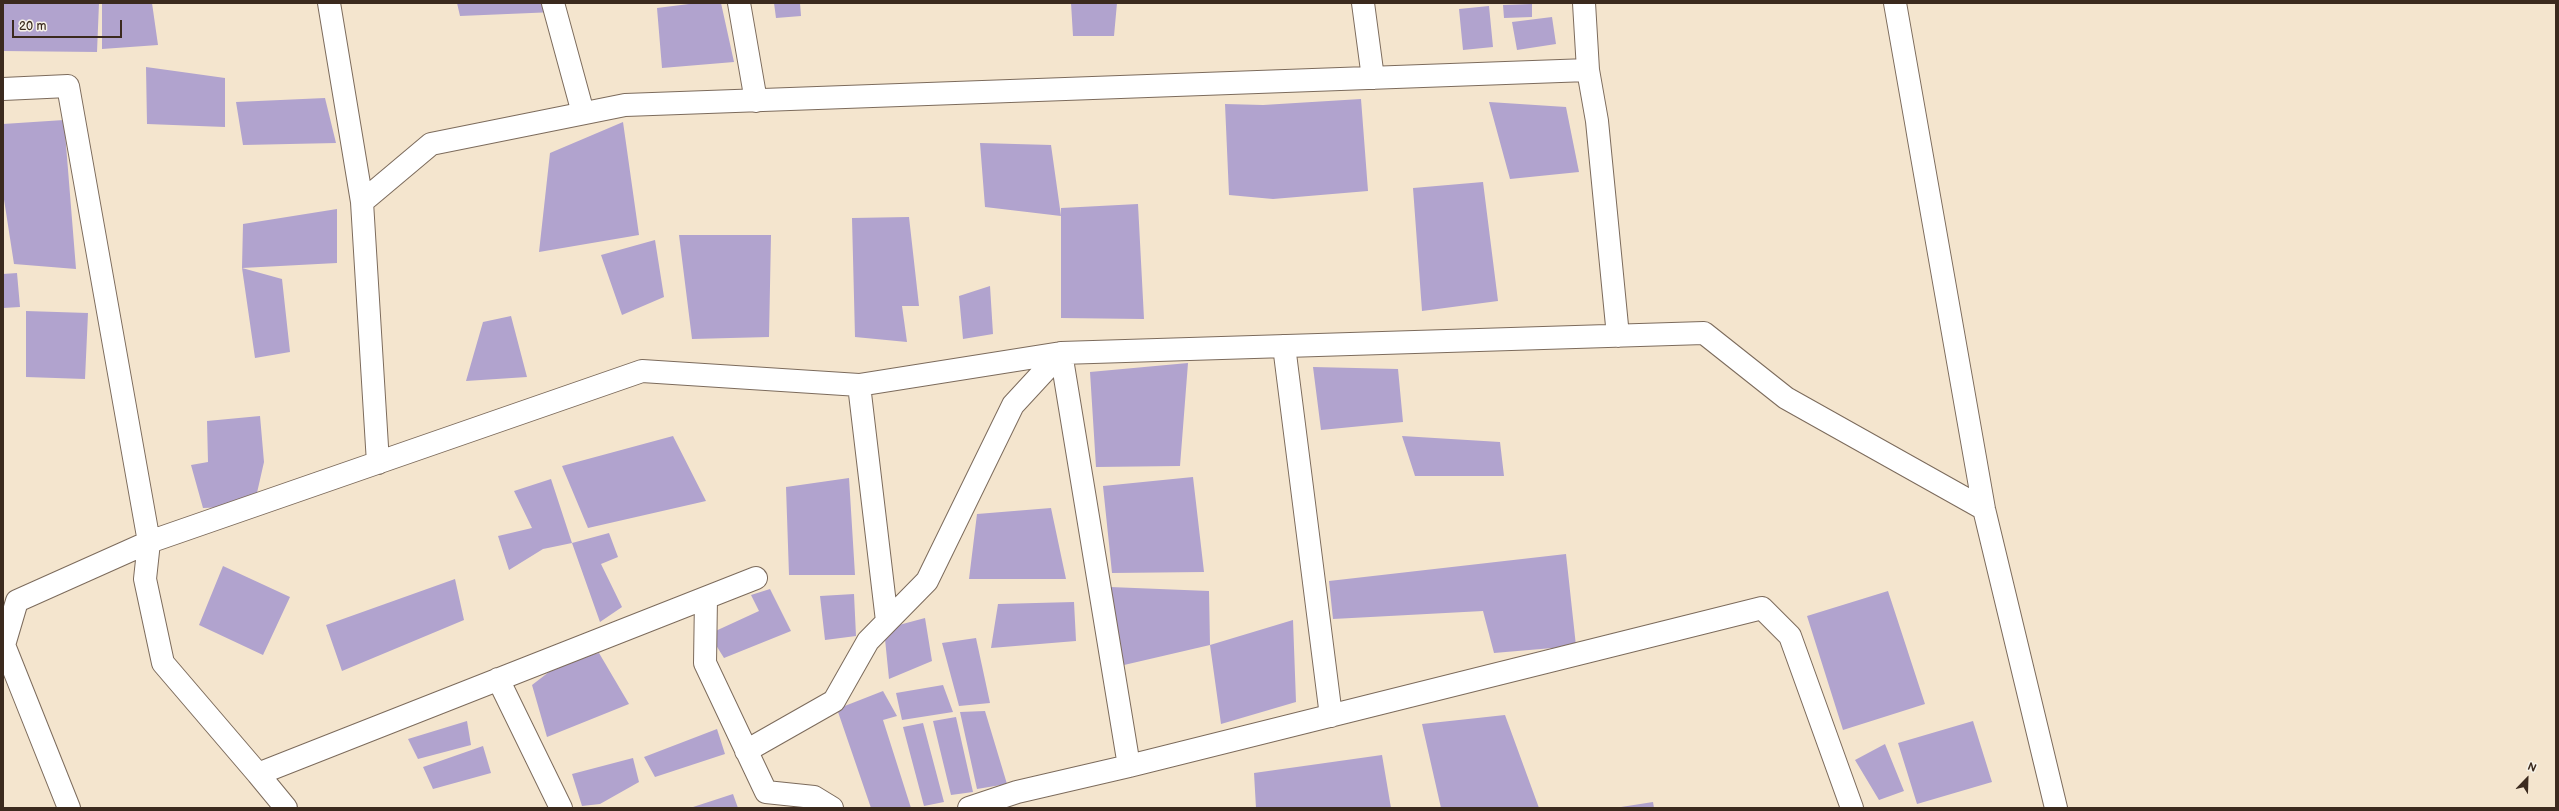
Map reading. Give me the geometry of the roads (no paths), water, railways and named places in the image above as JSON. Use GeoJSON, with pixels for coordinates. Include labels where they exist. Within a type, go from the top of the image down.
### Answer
{"type":"FeatureCollection","features":[{"type":"Feature","properties":{"kind":"street"},"geometry":{"type":"LineString","coordinates":[[328,3],[362,202],[378,463]]}},
{"type":"Feature","properties":{"kind":"street"},"geometry":{"type":"LineString","coordinates":[[553,3],[583,113]]}},
{"type":"Feature","properties":{"kind":"street"},"geometry":{"type":"LineString","coordinates":[[739,3],[756,100]]}},
{"type":"Feature","properties":{"kind":"street"},"geometry":{"type":"LineString","coordinates":[[1363,3],[1373,78]]}},
{"type":"Feature","properties":{"kind":"street"},"geometry":{"type":"LineString","coordinates":[[1584,3],[1588,70],[1597,121],[1618,336]]}},
{"type":"Feature","properties":{"kind":"street"},"geometry":{"type":"LineString","coordinates":[[1895,3],[1984,509],[2056,808]]}},
{"type":"Feature","properties":{"kind":"street"},"geometry":{"type":"LineString","coordinates":[[362,202],[431,144],[625,105],[1588,70]]}},
{"type":"Feature","properties":{"kind":"street"},"geometry":{"type":"LineString","coordinates":[[3,89],[68,86],[149,542],[145,579],[163,663],[286,808]]}},
{"type":"Feature","properties":{"kind":"street"},"geometry":{"type":"LineString","coordinates":[[69,808],[4,646],[18,601],[149,542],[642,371],[859,384],[1062,353],[1704,334],[1786,398],[1984,509]]}},
{"type":"Feature","properties":{"kind":"street"},"geometry":{"type":"LineString","coordinates":[[1284,346],[1331,716]]}},
{"type":"Feature","properties":{"kind":"street"},"geometry":{"type":"LineString","coordinates":[[746,751],[834,701],[868,641],[927,581],[1013,405],[1062,353]]}},
{"type":"Feature","properties":{"kind":"street"},"geometry":{"type":"LineString","coordinates":[[1062,353],[1129,766]]}},
{"type":"Feature","properties":{"kind":"street"},"geometry":{"type":"LineString","coordinates":[[859,384],[887,621]]}},
{"type":"Feature","properties":{"kind":"street"},"geometry":{"type":"LineString","coordinates":[[258,774],[756,578]]}},
{"type":"Feature","properties":{"kind":"street"},"geometry":{"type":"LineString","coordinates":[[706,598],[705,663],[766,792],[814,797],[832,808]]}},
{"type":"Feature","properties":{"kind":"street"},"geometry":{"type":"LineString","coordinates":[[969,808],[1017,792],[1129,766],[1762,608],[1790,636],[1852,808]]}},
{"type":"Feature","properties":{"kind":"street"},"geometry":{"type":"LineString","coordinates":[[498,679],[561,808]]}}]}
